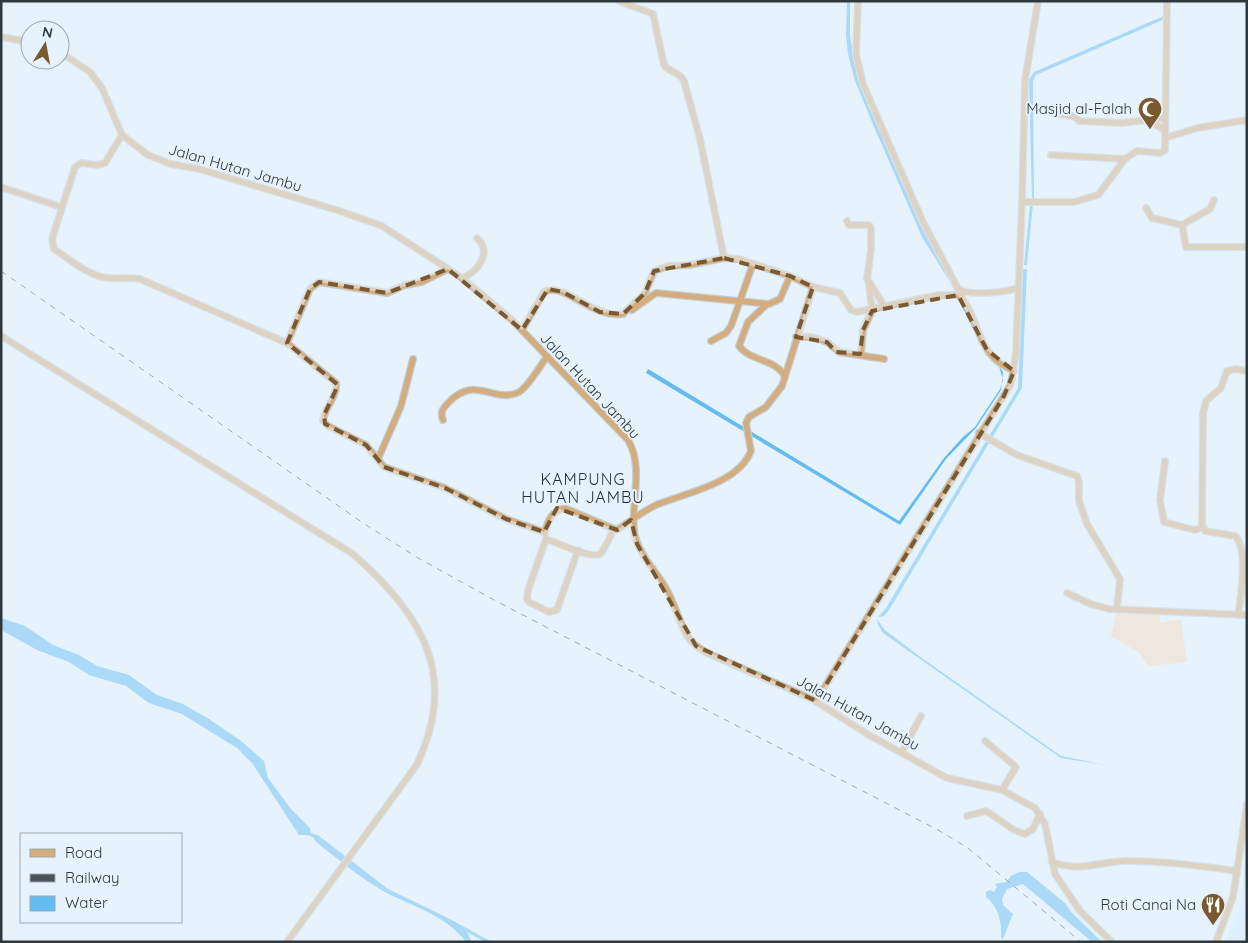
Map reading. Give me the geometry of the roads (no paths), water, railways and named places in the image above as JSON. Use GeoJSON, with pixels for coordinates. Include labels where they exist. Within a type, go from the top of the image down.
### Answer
{"type":"FeatureCollection","features":[{"type":"Feature","properties":{"kind":"street"},"geometry":{"type":"LineString","coordinates":[[619,1],[653,14],[664,65],[668,70],[680,75],[684,81],[700,139],[724,258]]}},
{"type":"Feature","properties":{"kind":"street"},"geometry":{"type":"LineString","coordinates":[[858,1],[856,54],[864,84],[923,222],[956,291],[962,298],[987,350],[1000,363],[1014,370]]}},
{"type":"Feature","properties":{"kind":"street"},"geometry":{"type":"LineString","coordinates":[[816,701],[904,561],[979,433],[1008,390],[1014,370],[1022,202],[1025,80],[1038,1]]}},
{"type":"Feature","properties":{"kind":"street"},"geometry":{"type":"LineString","coordinates":[[1022,202],[1074,202],[1098,195],[1125,159],[1137,151],[1160,152],[1165,150],[1167,1]]}},
{"type":"Feature","properties":{"kind":"street"},"geometry":{"type":"LineString","coordinates":[[1,37],[20,40]]}},
{"type":"Feature","properties":{"kind":"street","name":"Jalan Hutan Jambu"},"geometry":{"type":"LineString","coordinates":[[70,59],[90,72],[102,88],[122,135],[140,150],[159,160],[198,169],[372,220],[462,278],[522,330],[546,358],[614,425],[633,449],[636,466],[633,518],[637,544],[667,590],[687,636],[696,646],[707,653],[816,701],[869,735],[947,778],[1002,790],[1035,808],[1040,814]]}},
{"type":"Feature","properties":{"kind":"street"},"geometry":{"type":"LineString","coordinates":[[1058,114],[1076,117],[1078,121],[1122,123],[1164,118]]}},
{"type":"Feature","properties":{"kind":"street"},"geometry":{"type":"LineString","coordinates":[[1147,120],[1165,130]]}},
{"type":"Feature","properties":{"kind":"street"},"geometry":{"type":"LineString","coordinates":[[1165,138],[1197,128],[1247,120]]}},
{"type":"Feature","properties":{"kind":"street"},"geometry":{"type":"LineString","coordinates":[[122,135],[105,163],[97,165],[80,163],[75,167],[61,207],[52,239],[52,246],[93,274],[109,278],[140,279],[287,343],[337,385],[324,415],[325,424],[366,445],[378,460],[390,470],[444,488],[506,519],[596,556],[601,553],[614,529]]}},
{"type":"Feature","properties":{"kind":"street"},"geometry":{"type":"LineString","coordinates":[[1051,155],[1125,159]]}},
{"type":"Feature","properties":{"kind":"street"},"geometry":{"type":"LineString","coordinates":[[1,187],[61,207]]}},
{"type":"Feature","properties":{"kind":"street"},"geometry":{"type":"LineString","coordinates":[[1146,208],[1152,218],[1182,225],[1210,209],[1214,200]]}},
{"type":"Feature","properties":{"kind":"street"},"geometry":{"type":"LineString","coordinates":[[847,221],[848,225],[869,226],[871,228],[871,250],[867,276],[872,311],[863,330],[861,354]]}},
{"type":"Feature","properties":{"kind":"street"},"geometry":{"type":"LineString","coordinates":[[1182,225],[1186,248],[1247,247]]}},
{"type":"Feature","properties":{"kind":"street"},"geometry":{"type":"LineString","coordinates":[[462,278],[475,273],[481,261],[482,246],[477,238]]}},
{"type":"Feature","properties":{"kind":"street"},"geometry":{"type":"LineString","coordinates":[[623,314],[645,293],[654,271],[668,266],[689,265],[724,258],[753,264],[790,276],[813,287],[840,293],[854,311],[872,311],[956,291],[993,292],[1018,288]]}},
{"type":"Feature","properties":{"kind":"street"},"geometry":{"type":"LineString","coordinates":[[711,341],[726,333],[741,302],[753,264]]}},
{"type":"Feature","properties":{"kind":"street"},"geometry":{"type":"LineString","coordinates":[[287,343],[310,288],[319,282],[387,293],[405,285],[422,282],[448,269]]}},
{"type":"Feature","properties":{"kind":"street"},"geometry":{"type":"LineString","coordinates":[[785,377],[776,366],[747,354],[739,346],[748,322],[766,305],[780,299],[790,276]]}},
{"type":"Feature","properties":{"kind":"street"},"geometry":{"type":"LineString","coordinates":[[869,283],[885,307]]}},
{"type":"Feature","properties":{"kind":"street"},"geometry":{"type":"LineString","coordinates":[[578,550],[558,610],[549,612],[527,599],[545,536],[555,511],[559,508],[567,509],[617,530],[633,518],[655,506],[703,489],[742,465],[750,451],[751,443],[745,426],[749,417],[762,412],[774,399],[785,377],[813,287]]}},
{"type":"Feature","properties":{"kind":"street"},"geometry":{"type":"LineString","coordinates":[[522,330],[544,292],[548,289],[563,292],[600,312],[616,316],[640,305],[656,293],[766,305]]}},
{"type":"Feature","properties":{"kind":"street"},"geometry":{"type":"LineString","coordinates":[[1,336],[340,545],[369,568],[407,609],[418,626],[425,642],[433,676],[433,724],[416,766],[287,942]]}},
{"type":"Feature","properties":{"kind":"street"},"geometry":{"type":"LineString","coordinates":[[796,337],[818,339],[827,342],[836,351],[884,359]]}},
{"type":"Feature","properties":{"kind":"street"},"geometry":{"type":"LineString","coordinates":[[443,420],[441,413],[445,406],[457,394],[467,390],[511,394],[520,392],[546,358]]}},
{"type":"Feature","properties":{"kind":"street"},"geometry":{"type":"LineString","coordinates":[[378,460],[401,406],[413,359]]}},
{"type":"Feature","properties":{"kind":"street"},"geometry":{"type":"LineString","coordinates":[[1238,615],[1244,563],[1238,538],[1205,531],[1203,527],[1201,423],[1204,406],[1208,399],[1221,388],[1227,371],[1236,369],[1247,371]]}},
{"type":"Feature","properties":{"kind":"street"},"geometry":{"type":"LineString","coordinates":[[979,433],[1017,455],[1077,476],[1080,482],[1079,501],[1087,524],[1120,579],[1117,608]]}},
{"type":"Feature","properties":{"kind":"street"},"geometry":{"type":"LineString","coordinates":[[1165,461],[1160,504],[1164,522],[1195,530],[1203,527]]}},
{"type":"Feature","properties":{"kind":"street"},"geometry":{"type":"LineString","coordinates":[[1067,593],[1091,604],[1117,608],[1181,614],[1247,615]]}},
{"type":"Feature","properties":{"kind":"street"},"geometry":{"type":"LineString","coordinates":[[902,752],[921,716]]}},
{"type":"Feature","properties":{"kind":"street"},"geometry":{"type":"LineString","coordinates":[[985,741],[1015,765],[1015,770],[1002,790]]}},
{"type":"Feature","properties":{"kind":"street"},"geometry":{"type":"LineString","coordinates":[[1216,942],[1228,915],[1247,804]]}},
{"type":"Feature","properties":{"kind":"street"},"geometry":{"type":"LineString","coordinates":[[967,816],[986,811],[1014,830],[1025,834],[1033,828],[1040,814]]}},
{"type":"Feature","properties":{"kind":"street"},"geometry":{"type":"LineString","coordinates":[[1040,814],[1045,824],[1055,874],[1080,911],[1112,942]]}},
{"type":"Feature","properties":{"kind":"street"},"geometry":{"type":"LineString","coordinates":[[1052,862],[1073,868],[1100,863],[1132,861],[1237,871]]}},
{"type":"Feature","properties":{"kind":"water"},"geometry":{"type":"Polygon","coordinates":[[[847,1],[850,1],[850,36],[857,75],[925,232],[941,257],[978,337],[998,365],[986,355],[950,282],[922,237],[874,127],[854,78],[848,54],[846,35],[847,1]]]}},
{"type":"Feature","properties":{"kind":"water"},"geometry":{"type":"Polygon","coordinates":[[[1166,15],[1165,19],[1036,75],[1033,81],[1034,199],[1032,200],[1029,79],[1034,72],[1166,15]]]}},
{"type":"Feature","properties":{"kind":"water"},"geometry":{"type":"Polygon","coordinates":[[[1033,204],[1027,265],[1024,265],[1030,205],[1033,204]]]}},
{"type":"Feature","properties":{"kind":"water"},"geometry":{"type":"Polygon","coordinates":[[[1023,269],[1027,269],[1022,388],[889,610],[884,616],[878,617],[886,608],[1018,388],[1023,269]]]}},
{"type":"Feature","properties":{"kind":"water"},"geometry":{"type":"Polygon","coordinates":[[[648,369],[899,521],[944,458],[975,427],[1002,384],[1001,390],[976,428],[946,459],[900,525],[646,373],[648,369]]]}},
{"type":"Feature","properties":{"kind":"water"},"geometry":{"type":"Polygon","coordinates":[[[1,618],[25,626],[53,645],[79,655],[97,666],[129,675],[157,695],[183,704],[209,719],[241,741],[264,761],[268,778],[291,809],[310,828],[311,833],[319,836],[388,889],[492,942],[485,942],[467,932],[472,942],[466,942],[439,918],[385,892],[367,881],[316,842],[311,836],[299,835],[252,763],[237,748],[182,714],[149,703],[126,686],[89,675],[69,662],[37,650],[1,630],[1,618]]]}},
{"type":"Feature","properties":{"kind":"water"},"geometry":{"type":"Polygon","coordinates":[[[877,619],[885,630],[919,656],[1061,756],[1106,765],[1061,758],[883,633],[877,619]]]}},
{"type":"Feature","properties":{"kind":"water"},"geometry":{"type":"Polygon","coordinates":[[[1019,872],[1027,872],[1065,903],[1071,912],[1102,942],[1092,942],[1023,884],[1007,889],[1002,899],[1003,905],[1013,914],[1003,939],[1001,938],[999,916],[997,910],[986,897],[986,892],[990,890],[994,892],[997,887],[995,884],[1006,882],[1011,876],[1019,872]]]}},
{"type":"Feature","properties":{"kind":"railway"},"geometry":{"type":"LineString","coordinates":[[1,271],[363,523],[418,558],[496,601],[938,830],[968,848],[1081,942]]}},
{"type":"Feature","properties":{"kind":"place","name":"Masjid al-Falah"},"geometry":{"type":"Point","coordinates":[1150,130]}},
{"type":"Feature","properties":{"kind":"place","name":"Roti Canai Na"},"geometry":{"type":"Point","coordinates":[1213,926]}},
{"type":"Feature","properties":{"kind":"district","name":"KAMPUNG HUTAN JAMBU"},"geometry":{"type":"Point","coordinates":[583,488]}}]}
